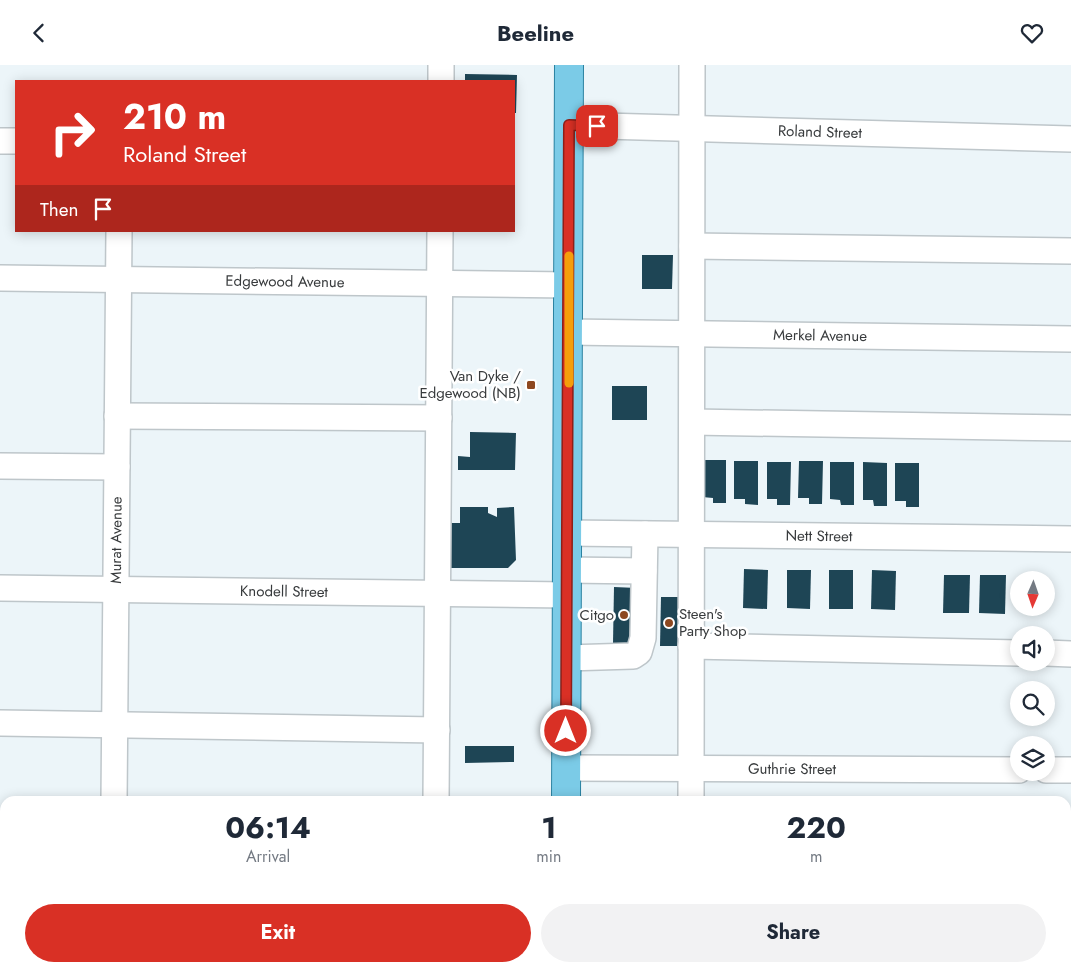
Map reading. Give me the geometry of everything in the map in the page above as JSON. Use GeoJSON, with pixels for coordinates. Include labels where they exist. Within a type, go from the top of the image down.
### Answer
{"type":"FeatureCollection","features":[{"type":"Feature","properties":{"kind":"main road"},"geometry":{"type":"LineString","coordinates":[[566,796],[570,332],[569,65]]}},
{"type":"Feature","properties":{"kind":"street"},"geometry":{"type":"LineString","coordinates":[[441,80],[442,65]]}},
{"type":"Feature","properties":{"kind":"street"},"geometry":{"type":"LineString","coordinates":[[690,796],[692,65]]}},
{"type":"Feature","properties":{"kind":"street","name":"Roland Street"},"geometry":{"type":"LineString","coordinates":[[569,125],[1071,139]]}},
{"type":"Feature","properties":{"kind":"street"},"geometry":{"type":"LineString","coordinates":[[0,141],[15,141]]}},
{"type":"Feature","properties":{"kind":"street","name":"Murat Avenue"},"geometry":{"type":"LineString","coordinates":[[114,796],[119,232]]}},
{"type":"Feature","properties":{"kind":"street"},"geometry":{"type":"LineString","coordinates":[[436,796],[440,232]]}},
{"type":"Feature","properties":{"kind":"street"},"geometry":{"type":"LineString","coordinates":[[692,245],[1071,251]]}},
{"type":"Feature","properties":{"kind":"street","name":"Edgewood Avenue"},"geometry":{"type":"LineString","coordinates":[[0,278],[569,285]]}},
{"type":"Feature","properties":{"kind":"street","name":"Merkel Avenue"},"geometry":{"type":"LineString","coordinates":[[570,332],[1071,339]]}},
{"type":"Feature","properties":{"kind":"street"},"geometry":{"type":"LineString","coordinates":[[117,416],[439,418]]}},
{"type":"Feature","properties":{"kind":"street"},"geometry":{"type":"LineString","coordinates":[[692,422],[1071,429]]}},
{"type":"Feature","properties":{"kind":"street"},"geometry":{"type":"LineString","coordinates":[[0,466],[117,467]]}},
{"type":"Feature","properties":{"kind":"street","name":"Nett Street"},"geometry":{"type":"LineString","coordinates":[[567,533],[1071,539]]}},
{"type":"Feature","properties":{"kind":"street"},"geometry":{"type":"LineString","coordinates":[[566,657],[633,656],[640,652],[643,639],[645,533]]}},
{"type":"Feature","properties":{"kind":"street","name":"Knodell Street"},"geometry":{"type":"LineString","coordinates":[[0,589],[438,594],[567,583],[644,571]]}},
{"type":"Feature","properties":{"kind":"street"},"geometry":{"type":"LineString","coordinates":[[691,646],[1010,653]]}},
{"type":"Feature","properties":{"kind":"street"},"geometry":{"type":"LineString","coordinates":[[1055,653],[1071,654]]}},
{"type":"Feature","properties":{"kind":"street"},"geometry":{"type":"LineString","coordinates":[[0,723],[437,730]]}},
{"type":"Feature","properties":{"kind":"street","name":"Guthrie Street"},"geometry":{"type":"LineString","coordinates":[[566,768],[1010,770]]}},
{"type":"Feature","properties":{"kind":"street"},"geometry":{"type":"LineString","coordinates":[[1055,770],[1071,770]]}},
{"type":"Feature","properties":{"kind":"building"},"geometry":{"type":"Polygon","coordinates":[[[465,74],[517,75],[516,113],[515,80],[465,80],[465,74]]]}},
{"type":"Feature","properties":{"kind":"building"},"geometry":{"type":"Polygon","coordinates":[[[642,255],[673,255],[672,289],[642,289],[642,255]]]}},
{"type":"Feature","properties":{"kind":"building"},"geometry":{"type":"Polygon","coordinates":[[[612,386],[647,386],[647,420],[612,420],[612,386]]]}},
{"type":"Feature","properties":{"kind":"building"},"geometry":{"type":"Polygon","coordinates":[[[470,432],[516,433],[515,470],[458,470],[458,456],[470,457],[470,432]]]}},
{"type":"Feature","properties":{"kind":"building"},"geometry":{"type":"Polygon","coordinates":[[[703,460],[726,460],[726,503],[713,503],[713,498],[702,497],[703,460]]]}},
{"type":"Feature","properties":{"kind":"building"},"geometry":{"type":"Polygon","coordinates":[[[734,461],[758,461],[758,505],[745,504],[745,499],[734,499],[734,461]]]}},
{"type":"Feature","properties":{"kind":"building"},"geometry":{"type":"Polygon","coordinates":[[[799,461],[823,461],[822,504],[809,504],[809,498],[798,498],[799,461]]]}},
{"type":"Feature","properties":{"kind":"building"},"geometry":{"type":"Polygon","coordinates":[[[767,462],[791,462],[790,505],[777,505],[777,499],[767,499],[767,462]]]}},
{"type":"Feature","properties":{"kind":"building"},"geometry":{"type":"Polygon","coordinates":[[[830,462],[854,462],[854,505],[841,505],[840,500],[830,499],[830,462]]]}},
{"type":"Feature","properties":{"kind":"building"},"geometry":{"type":"Polygon","coordinates":[[[863,462],[887,463],[887,506],[874,506],[873,500],[863,500],[863,462]]]}},
{"type":"Feature","properties":{"kind":"building"},"geometry":{"type":"Polygon","coordinates":[[[895,463],[919,463],[919,507],[906,507],[906,501],[895,501],[895,463]]]}},
{"type":"Feature","properties":{"kind":"building"},"geometry":{"type":"Polygon","coordinates":[[[460,507],[488,507],[488,513],[497,517],[497,508],[514,507],[516,560],[508,568],[443,568],[444,523],[460,523],[460,507]]]}},
{"type":"Feature","properties":{"kind":"building"},"geometry":{"type":"Polygon","coordinates":[[[744,569],[768,570],[767,609],[743,608],[744,569]]]}},
{"type":"Feature","properties":{"kind":"building"},"geometry":{"type":"Polygon","coordinates":[[[787,570],[811,570],[810,609],[787,608],[787,570]]]}},
{"type":"Feature","properties":{"kind":"building"},"geometry":{"type":"Polygon","coordinates":[[[829,570],[853,570],[853,609],[829,609],[829,570]]]}},
{"type":"Feature","properties":{"kind":"building"},"geometry":{"type":"Polygon","coordinates":[[[872,570],[896,571],[895,610],[871,609],[872,570]]]}},
{"type":"Feature","properties":{"kind":"building"},"geometry":{"type":"Polygon","coordinates":[[[944,575],[970,575],[969,613],[943,613],[944,575]]]}},
{"type":"Feature","properties":{"kind":"building"},"geometry":{"type":"Polygon","coordinates":[[[980,575],[1006,575],[1005,614],[979,613],[980,575]]]}},
{"type":"Feature","properties":{"kind":"building"},"geometry":{"type":"Polygon","coordinates":[[[614,587],[637,588],[635,643],[613,643],[614,587]]]}},
{"type":"Feature","properties":{"kind":"building"},"geometry":{"type":"Polygon","coordinates":[[[661,597],[681,597],[680,646],[660,646],[661,597]]]}},
{"type":"Feature","properties":{"kind":"building"},"geometry":{"type":"Polygon","coordinates":[[[465,746],[514,746],[514,762],[465,763],[465,746]]]}},
{"type":"Feature","properties":{"kind":"slow traffic"},"geometry":{"type":"LineString","coordinates":[[569,256],[569,383]]}},
{"type":"Feature","properties":{"kind":"place","name":"Van Dyke / Edgewood (NB)"},"geometry":{"type":"Point","coordinates":[531,385]}},
{"type":"Feature","properties":{"kind":"place","name":"Citgo"},"geometry":{"type":"Point","coordinates":[624,615]}},
{"type":"Feature","properties":{"kind":"place","name":"Steen's Party Shop"},"geometry":{"type":"Point","coordinates":[669,623]}},
{"type":"Feature","properties":{"kind":"route"},"geometry":{"type":"LineString","coordinates":[[566,731],[570,332],[569,125],[597,126]]}}]}
